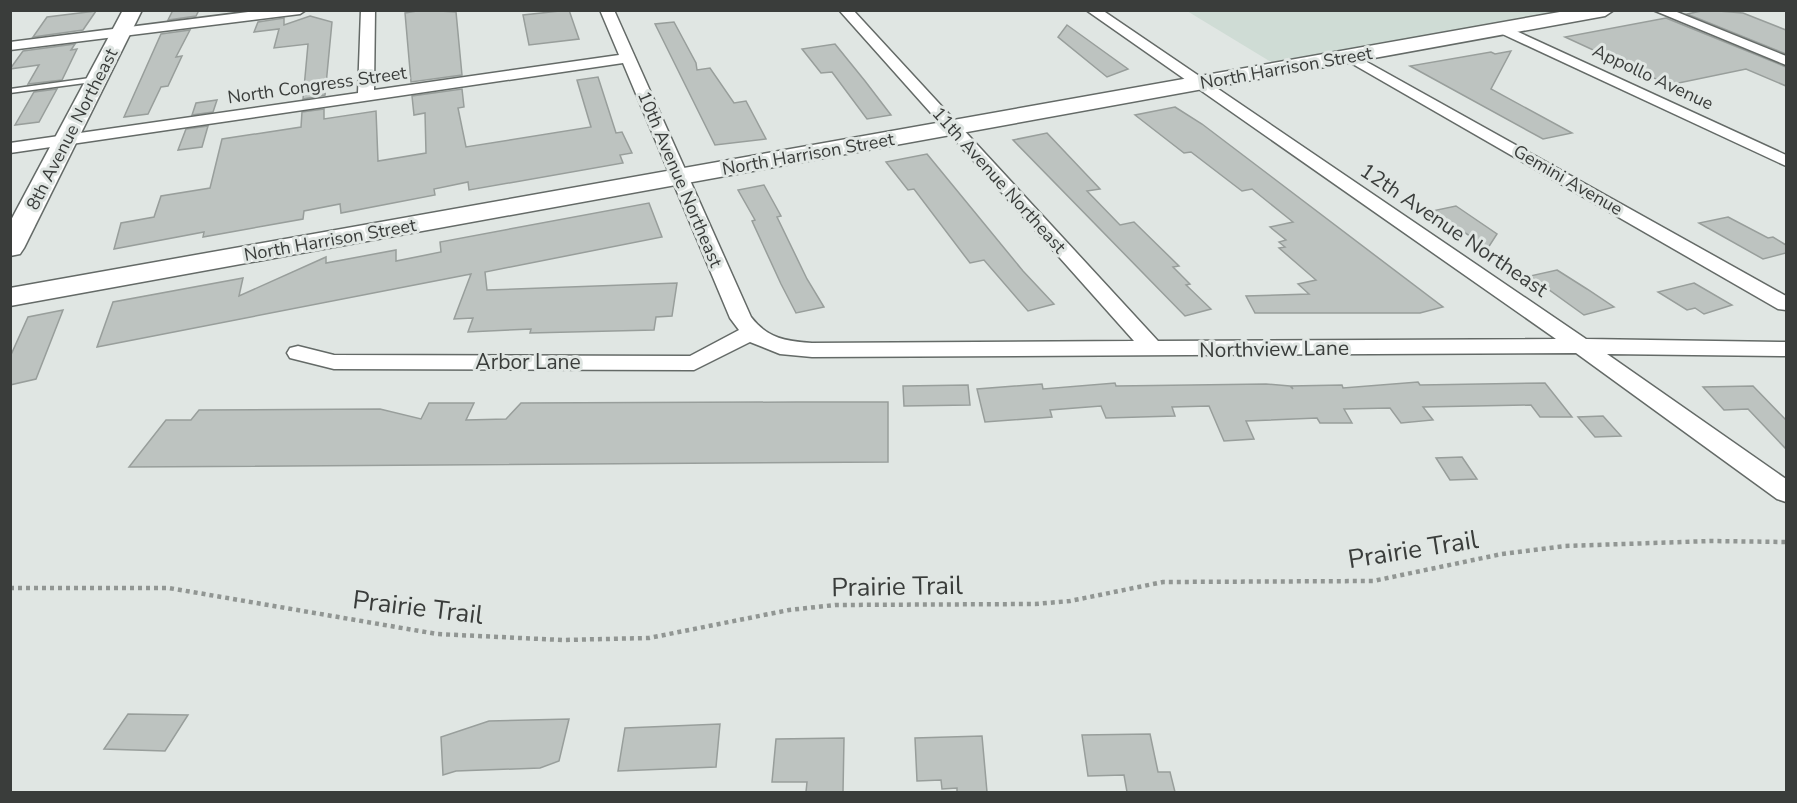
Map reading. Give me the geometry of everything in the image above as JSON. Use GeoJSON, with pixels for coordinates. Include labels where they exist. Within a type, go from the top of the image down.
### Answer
{"type":"FeatureCollection","features":[{"type":"Feature","properties":{"kind":"street","name":"8th Avenue Northeast"},"geometry":{"type":"LineString","coordinates":[[10,248],[19,217],[66,140],[133,10]]}},
{"type":"Feature","properties":{"kind":"street"},"geometry":{"type":"LineString","coordinates":[[10,46],[300,10]]}},
{"type":"Feature","properties":{"kind":"street"},"geometry":{"type":"LineString","coordinates":[[366,97],[368,10]]}},
{"type":"Feature","properties":{"kind":"street","name":"10th Avenue Northeast"},"geometry":{"type":"LineString","coordinates":[[607,10],[741,318],[756,337]]}},
{"type":"Feature","properties":{"kind":"street","name":"11th Avenue Northeast"},"geometry":{"type":"LineString","coordinates":[[845,10],[1154,350]]}},
{"type":"Feature","properties":{"kind":"street","name":"12th Avenue Northeast"},"geometry":{"type":"LineString","coordinates":[[1092,10],[1196,84],[1579,345],[1786,492]]}},
{"type":"Feature","properties":{"kind":"street","name":"North Harrison Street"},"geometry":{"type":"LineString","coordinates":[[10,297],[1605,10]]}},
{"type":"Feature","properties":{"kind":"street"},"geometry":{"type":"LineString","coordinates":[[1659,10],[1786,61]]}},
{"type":"Feature","properties":{"kind":"street","name":"Appollo Avenue"},"geometry":{"type":"LineString","coordinates":[[1503,29],[1786,161]]}},
{"type":"Feature","properties":{"kind":"street","name":"Gemini Avenue"},"geometry":{"type":"LineString","coordinates":[[1349,56],[1786,304]]}},
{"type":"Feature","properties":{"kind":"street","name":"North Congress Street"},"geometry":{"type":"LineString","coordinates":[[10,148],[628,58]]}},
{"type":"Feature","properties":{"kind":"street","name":"Northview Lane"},"geometry":{"type":"LineString","coordinates":[[756,337],[812,350],[1154,350],[1579,345],[1786,349]]}},
{"type":"Feature","properties":{"kind":"street","name":"Arbor Lane"},"geometry":{"type":"LineString","coordinates":[[298,353],[334,362],[694,363],[756,337]]}},
{"type":"Feature","properties":{"kind":"lane"},"geometry":{"type":"LineString","coordinates":[[10,91],[97,79]]}},
{"type":"Feature","properties":{"kind":"path","name":"Prairie Trail"},"geometry":{"type":"LineString","coordinates":[[10,588],[169,588],[437,634],[595,639],[649,638],[789,610],[835,605],[1035,604],[1070,601],[1163,582],[1372,581],[1502,554],[1565,546],[1711,541],[1786,542]]}},
{"type":"Feature","properties":{"kind":"shaded area"},"geometry":{"type":"Polygon","coordinates":[[[1187,11],[1565,11],[1271,62],[1187,11]]]}},
{"type":"Feature","properties":{"kind":"building"},"geometry":{"type":"Polygon","coordinates":[[[173,10],[199,10],[196,16],[168,20],[173,10]]]}},
{"type":"Feature","properties":{"kind":"building"},"geometry":{"type":"Polygon","coordinates":[[[423,10],[456,12],[462,75],[411,82],[405,13],[423,10]]]}},
{"type":"Feature","properties":{"kind":"building"},"geometry":{"type":"Polygon","coordinates":[[[569,10],[579,39],[529,45],[523,15],[569,10]]]}},
{"type":"Feature","properties":{"kind":"building"},"geometry":{"type":"Polygon","coordinates":[[[1706,10],[1743,13],[1786,30],[1786,54],[1687,14],[1706,10]]]}},
{"type":"Feature","properties":{"kind":"building"},"geometry":{"type":"Polygon","coordinates":[[[96,11],[83,30],[33,37],[47,17],[96,11]]]}},
{"type":"Feature","properties":{"kind":"building"},"geometry":{"type":"Polygon","coordinates":[[[310,16],[332,22],[325,95],[303,99],[308,44],[274,48],[279,29],[254,32],[258,22],[284,18],[284,25],[310,16]]]}},
{"type":"Feature","properties":{"kind":"building"},"geometry":{"type":"Polygon","coordinates":[[[1666,18],[1786,67],[1786,86],[1746,69],[1669,85],[1565,37],[1666,18]]]}},
{"type":"Feature","properties":{"kind":"building"},"geometry":{"type":"Polygon","coordinates":[[[674,22],[696,63],[697,70],[710,68],[734,103],[746,101],[766,139],[715,145],[655,24],[674,22]]]}},
{"type":"Feature","properties":{"kind":"building"},"geometry":{"type":"Polygon","coordinates":[[[1067,25],[1128,69],[1107,77],[1058,37],[1067,25]]]}},
{"type":"Feature","properties":{"kind":"building"},"geometry":{"type":"Polygon","coordinates":[[[190,30],[176,57],[182,56],[168,86],[161,87],[148,114],[124,117],[161,34],[190,30]]]}},
{"type":"Feature","properties":{"kind":"building"},"geometry":{"type":"Polygon","coordinates":[[[75,44],[71,50],[77,49],[62,80],[28,84],[39,65],[10,69],[23,51],[75,44]]]}},
{"type":"Feature","properties":{"kind":"building"},"geometry":{"type":"Polygon","coordinates":[[[835,44],[891,115],[867,119],[832,72],[821,73],[802,49],[835,44]]]}},
{"type":"Feature","properties":{"kind":"building"},"geometry":{"type":"Polygon","coordinates":[[[1511,51],[1491,89],[1572,133],[1543,139],[1410,66],[1491,52],[1495,54],[1511,51]]]}},
{"type":"Feature","properties":{"kind":"building"},"geometry":{"type":"Polygon","coordinates":[[[598,77],[616,133],[622,132],[632,153],[620,155],[623,163],[469,190],[468,182],[434,189],[435,195],[341,213],[340,204],[304,211],[303,219],[203,237],[204,232],[114,249],[121,223],[154,217],[161,196],[210,188],[222,139],[301,127],[302,112],[324,109],[324,119],[376,111],[378,161],[426,153],[425,113],[414,115],[412,96],[462,89],[464,107],[458,108],[466,147],[591,127],[577,80],[598,77]]]}},
{"type":"Feature","properties":{"kind":"building"},"geometry":{"type":"Polygon","coordinates":[[[57,89],[39,122],[15,125],[34,92],[57,89]]]}},
{"type":"Feature","properties":{"kind":"building"},"geometry":{"type":"Polygon","coordinates":[[[217,100],[213,112],[192,115],[196,103],[217,100]]]}},
{"type":"Feature","properties":{"kind":"building"},"geometry":{"type":"Polygon","coordinates":[[[1175,107],[1202,124],[1443,307],[1420,313],[1255,313],[1246,296],[1309,294],[1298,284],[1316,280],[1279,248],[1285,247],[1279,242],[1286,240],[1270,227],[1293,222],[1252,189],[1242,191],[1191,152],[1184,153],[1135,115],[1175,107]]]}},
{"type":"Feature","properties":{"kind":"building"},"geometry":{"type":"Polygon","coordinates":[[[208,126],[202,147],[178,150],[186,129],[208,126]]]}},
{"type":"Feature","properties":{"kind":"building"},"geometry":{"type":"Polygon","coordinates":[[[1047,133],[1100,189],[1087,191],[1120,225],[1134,222],[1179,266],[1173,267],[1190,284],[1186,285],[1211,309],[1185,316],[1013,140],[1047,133]]]}},
{"type":"Feature","properties":{"kind":"building"},"geometry":{"type":"Polygon","coordinates":[[[927,154],[1023,271],[1054,304],[1028,311],[984,260],[970,263],[914,189],[908,190],[886,162],[927,154]]]}},
{"type":"Feature","properties":{"kind":"building"},"geometry":{"type":"Polygon","coordinates":[[[764,185],[781,216],[777,217],[807,279],[824,307],[796,313],[781,284],[752,221],[755,220],[738,190],[764,185]]]}},
{"type":"Feature","properties":{"kind":"building"},"geometry":{"type":"Polygon","coordinates":[[[649,203],[662,237],[485,272],[487,290],[677,283],[672,316],[656,317],[654,330],[530,333],[531,329],[468,332],[473,318],[454,319],[471,274],[97,347],[113,302],[243,278],[239,296],[326,257],[326,263],[396,250],[396,261],[441,252],[440,242],[649,203]]]}},
{"type":"Feature","properties":{"kind":"building"},"geometry":{"type":"Polygon","coordinates":[[[1456,206],[1497,234],[1488,248],[1432,211],[1456,206]]]}},
{"type":"Feature","properties":{"kind":"building"},"geometry":{"type":"Polygon","coordinates":[[[1728,217],[1786,245],[1786,253],[1763,259],[1699,223],[1728,217]]]}},
{"type":"Feature","properties":{"kind":"building"},"geometry":{"type":"Polygon","coordinates":[[[1557,270],[1614,307],[1584,315],[1530,276],[1557,270]]]}},
{"type":"Feature","properties":{"kind":"building"},"geometry":{"type":"Polygon","coordinates":[[[1694,283],[1732,305],[1704,314],[1695,308],[1687,310],[1658,292],[1694,283]]]}},
{"type":"Feature","properties":{"kind":"building"},"geometry":{"type":"Polygon","coordinates":[[[63,310],[36,379],[10,385],[10,357],[28,317],[63,310]]]}},
{"type":"Feature","properties":{"kind":"building"},"geometry":{"type":"Polygon","coordinates":[[[1418,382],[1420,385],[1545,383],[1572,417],[1540,417],[1531,405],[1423,407],[1433,420],[1401,423],[1390,408],[1344,409],[1352,423],[1320,423],[1317,418],[1246,421],[1254,439],[1224,441],[1209,406],[1172,407],[1175,416],[1106,418],[1101,406],[1050,410],[1052,417],[985,422],[977,389],[1042,384],[1043,389],[1115,383],[1116,386],[1266,384],[1290,386],[1293,389],[1291,386],[1342,385],[1343,388],[1418,382]]]}},
{"type":"Feature","properties":{"kind":"building"},"geometry":{"type":"Polygon","coordinates":[[[968,385],[970,405],[904,406],[903,386],[968,385]]]}},
{"type":"Feature","properties":{"kind":"building"},"geometry":{"type":"Polygon","coordinates":[[[1753,386],[1786,420],[1786,449],[1748,409],[1724,410],[1703,387],[1753,386]]]}},
{"type":"Feature","properties":{"kind":"building"},"geometry":{"type":"Polygon","coordinates":[[[888,402],[888,462],[129,467],[166,420],[191,420],[199,410],[380,409],[421,419],[429,403],[474,403],[466,420],[506,419],[521,403],[888,402]]]}},
{"type":"Feature","properties":{"kind":"building"},"geometry":{"type":"Polygon","coordinates":[[[1603,416],[1621,436],[1595,437],[1578,417],[1603,416]]]}},
{"type":"Feature","properties":{"kind":"building"},"geometry":{"type":"Polygon","coordinates":[[[1462,457],[1477,479],[1450,480],[1436,458],[1462,457]]]}},
{"type":"Feature","properties":{"kind":"building"},"geometry":{"type":"Polygon","coordinates":[[[128,714],[188,715],[165,751],[104,749],[128,714]]]}},
{"type":"Feature","properties":{"kind":"building"},"geometry":{"type":"Polygon","coordinates":[[[569,719],[559,761],[540,768],[456,771],[443,775],[441,737],[489,721],[569,719]]]}},
{"type":"Feature","properties":{"kind":"building"},"geometry":{"type":"Polygon","coordinates":[[[720,724],[716,767],[618,771],[625,728],[720,724]]]}},
{"type":"Feature","properties":{"kind":"building"},"geometry":{"type":"Polygon","coordinates":[[[1150,734],[1158,772],[1170,772],[1175,792],[1127,792],[1124,775],[1088,776],[1082,735],[1150,734]]]}},
{"type":"Feature","properties":{"kind":"building"},"geometry":{"type":"Polygon","coordinates":[[[982,736],[987,792],[957,792],[957,788],[942,789],[941,780],[917,781],[915,738],[982,736]]]}},
{"type":"Feature","properties":{"kind":"building"},"geometry":{"type":"Polygon","coordinates":[[[844,738],[843,792],[806,792],[807,782],[772,782],[776,739],[844,738]]]}}]}
